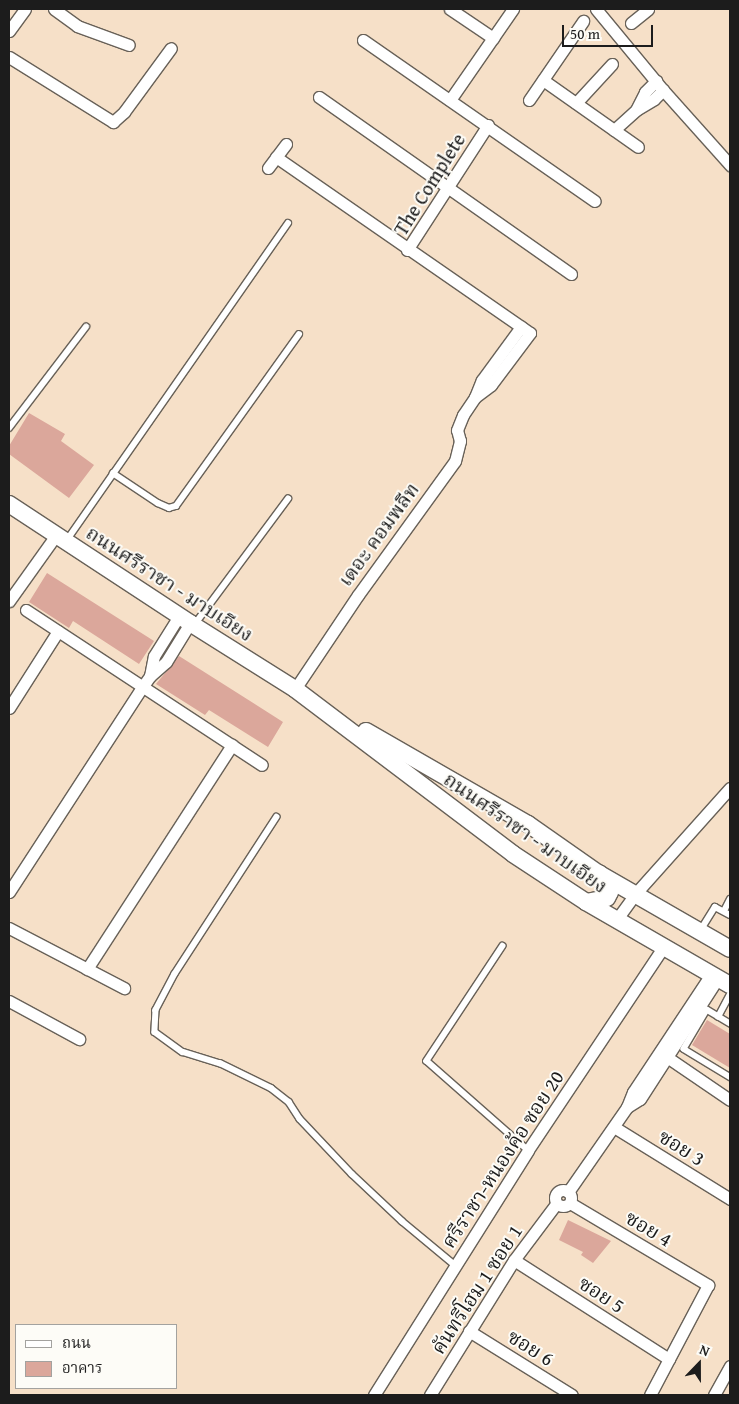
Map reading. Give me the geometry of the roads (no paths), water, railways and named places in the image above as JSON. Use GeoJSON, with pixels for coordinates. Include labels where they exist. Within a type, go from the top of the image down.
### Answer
{"type":"FeatureCollection","features":[{"type":"Feature","properties":{"kind":"main road","name":"ถนนศรีราชา - มาบเอียง"},"geometry":{"type":"LineString","coordinates":[[9,504],[188,622],[301,693],[528,824],[598,873],[730,948]]}},
{"type":"Feature","properties":{"kind":"main road","name":"ถนนศรีราชา - มาบเอียง"},"geometry":{"type":"LineString","coordinates":[[301,693],[513,854],[586,902],[720,979]]}},
{"type":"Feature","properties":{"kind":"main road"},"geometry":{"type":"LineString","coordinates":[[586,902],[602,901],[607,898],[610,892],[608,884],[598,873]]}},
{"type":"Feature","properties":{"kind":"street"},"geometry":{"type":"LineString","coordinates":[[9,31],[25,9]]}},
{"type":"Feature","properties":{"kind":"street"},"geometry":{"type":"LineString","coordinates":[[54,9],[77,26],[129,45]]}},
{"type":"Feature","properties":{"kind":"street"},"geometry":{"type":"LineString","coordinates":[[450,9],[493,38]]}},
{"type":"Feature","properties":{"kind":"street"},"geometry":{"type":"LineString","coordinates":[[450,100],[513,9]]}},
{"type":"Feature","properties":{"kind":"street"},"geometry":{"type":"LineString","coordinates":[[596,9],[659,85],[730,165]]}},
{"type":"Feature","properties":{"kind":"street"},"geometry":{"type":"LineString","coordinates":[[631,23],[648,9]]}},
{"type":"Feature","properties":{"kind":"street"},"geometry":{"type":"LineString","coordinates":[[529,100],[583,21]]}},
{"type":"Feature","properties":{"kind":"street"},"geometry":{"type":"LineString","coordinates":[[363,40],[595,200]]}},
{"type":"Feature","properties":{"kind":"street"},"geometry":{"type":"LineString","coordinates":[[9,57],[113,122],[124,112],[170,48]]}},
{"type":"Feature","properties":{"kind":"street"},"geometry":{"type":"LineString","coordinates":[[576,103],[612,64]]}},
{"type":"Feature","properties":{"kind":"street"},"geometry":{"type":"LineString","coordinates":[[543,80],[638,147]]}},
{"type":"Feature","properties":{"kind":"street"},"geometry":{"type":"LineString","coordinates":[[614,130],[636,110],[654,99],[659,85]]}},
{"type":"Feature","properties":{"kind":"street"},"geometry":{"type":"LineString","coordinates":[[319,97],[571,274]]}},
{"type":"Feature","properties":{"kind":"street","name":"The Complete"},"geometry":{"type":"LineString","coordinates":[[475,397],[482,380],[525,330],[407,250],[488,125]]}},
{"type":"Feature","properties":{"kind":"street"},"geometry":{"type":"LineString","coordinates":[[268,168],[286,144]]}},
{"type":"Feature","properties":{"kind":"street"},"geometry":{"type":"LineString","coordinates":[[276,157],[407,250]]}},
{"type":"Feature","properties":{"kind":"street","name":"เดอะ คอมพลีท"},"geometry":{"type":"LineString","coordinates":[[301,693],[358,595],[455,461],[460,441],[457,430],[463,415],[475,397]]}},
{"type":"Feature","properties":{"kind":"street"},"geometry":{"type":"LineString","coordinates":[[9,601],[61,538]]}},
{"type":"Feature","properties":{"kind":"street"},"geometry":{"type":"LineString","coordinates":[[26,610],[262,765]]}},
{"type":"Feature","properties":{"kind":"street"},"geometry":{"type":"LineString","coordinates":[[9,892],[150,676],[154,656],[188,622]]}},
{"type":"Feature","properties":{"kind":"street"},"geometry":{"type":"LineString","coordinates":[[9,708],[58,631]]}},
{"type":"Feature","properties":{"kind":"street"},"geometry":{"type":"LineString","coordinates":[[87,969],[232,745]]}},
{"type":"Feature","properties":{"kind":"street"},"geometry":{"type":"LineString","coordinates":[[617,919],[636,893],[730,788]]}},
{"type":"Feature","properties":{"kind":"street"},"geometry":{"type":"LineString","coordinates":[[9,928],[124,988]]}},
{"type":"Feature","properties":{"kind":"street","name":"ศรีราชา-หนองค้อ ซอย 20"},"geometry":{"type":"LineString","coordinates":[[374,1395],[528,1150],[664,946]]}},
{"type":"Feature","properties":{"kind":"street"},"geometry":{"type":"LineString","coordinates":[[569,1197],[627,1107],[640,1099],[663,1055],[701,996],[720,979]]}},
{"type":"Feature","properties":{"kind":"street"},"geometry":{"type":"LineString","coordinates":[[9,1002],[79,1038]]}},
{"type":"Feature","properties":{"kind":"street"},"geometry":{"type":"LineString","coordinates":[[663,1055],[730,1100]]}},
{"type":"Feature","properties":{"kind":"street","name":"ซอย 3"},"geometry":{"type":"LineString","coordinates":[[614,1127],[730,1199]]}},
{"type":"Feature","properties":{"kind":"street","name":"คันทรีโฮม 1 ซอย 1"},"geometry":{"type":"LineString","coordinates":[[431,1395],[514,1260],[556,1204],[563,1207],[569,1197]]}},
{"type":"Feature","properties":{"kind":"street","name":"ซอย 4"},"geometry":{"type":"LineString","coordinates":[[569,1197],[708,1286],[669,1359]]}},
{"type":"Feature","properties":{"kind":"street","name":"ซอย 5"},"geometry":{"type":"LineString","coordinates":[[514,1260],[669,1359]]}},
{"type":"Feature","properties":{"kind":"street","name":"ซอย 6"},"geometry":{"type":"LineString","coordinates":[[470,1331],[572,1395]]}},
{"type":"Feature","properties":{"kind":"street"},"geometry":{"type":"LineString","coordinates":[[650,1395],[669,1359]]}},
{"type":"Feature","properties":{"kind":"street"},"geometry":{"type":"LineString","coordinates":[[714,1395],[730,1366]]}},
{"type":"Feature","properties":{"kind":"lane"},"geometry":{"type":"LineString","coordinates":[[61,538],[113,473],[288,223]]}},
{"type":"Feature","properties":{"kind":"lane"},"geometry":{"type":"LineString","coordinates":[[9,428],[86,327]]}},
{"type":"Feature","properties":{"kind":"lane"},"geometry":{"type":"LineString","coordinates":[[113,473],[158,503],[169,508],[176,506],[299,334]]}},
{"type":"Feature","properties":{"kind":"lane"},"geometry":{"type":"LineString","coordinates":[[188,622],[288,499]]}},
{"type":"Feature","properties":{"kind":"lane"},"geometry":{"type":"LineString","coordinates":[[277,817],[175,974],[156,1010],[155,1032],[182,1052],[220,1063],[272,1088],[289,1102],[300,1119],[352,1174],[402,1221],[455,1265]]}},
{"type":"Feature","properties":{"kind":"lane"},"geometry":{"type":"LineString","coordinates":[[724,911],[730,899]]}},
{"type":"Feature","properties":{"kind":"lane"},"geometry":{"type":"LineString","coordinates":[[700,931],[715,907],[730,915]]}},
{"type":"Feature","properties":{"kind":"lane"},"geometry":{"type":"LineString","coordinates":[[503,946],[427,1061],[528,1150]]}},
{"type":"Feature","properties":{"kind":"lane"},"geometry":{"type":"LineString","coordinates":[[718,1017],[730,994]]}},
{"type":"Feature","properties":{"kind":"lane"},"geometry":{"type":"LineString","coordinates":[[730,1024],[707,1010],[684,1049],[730,1078]]}}]}
